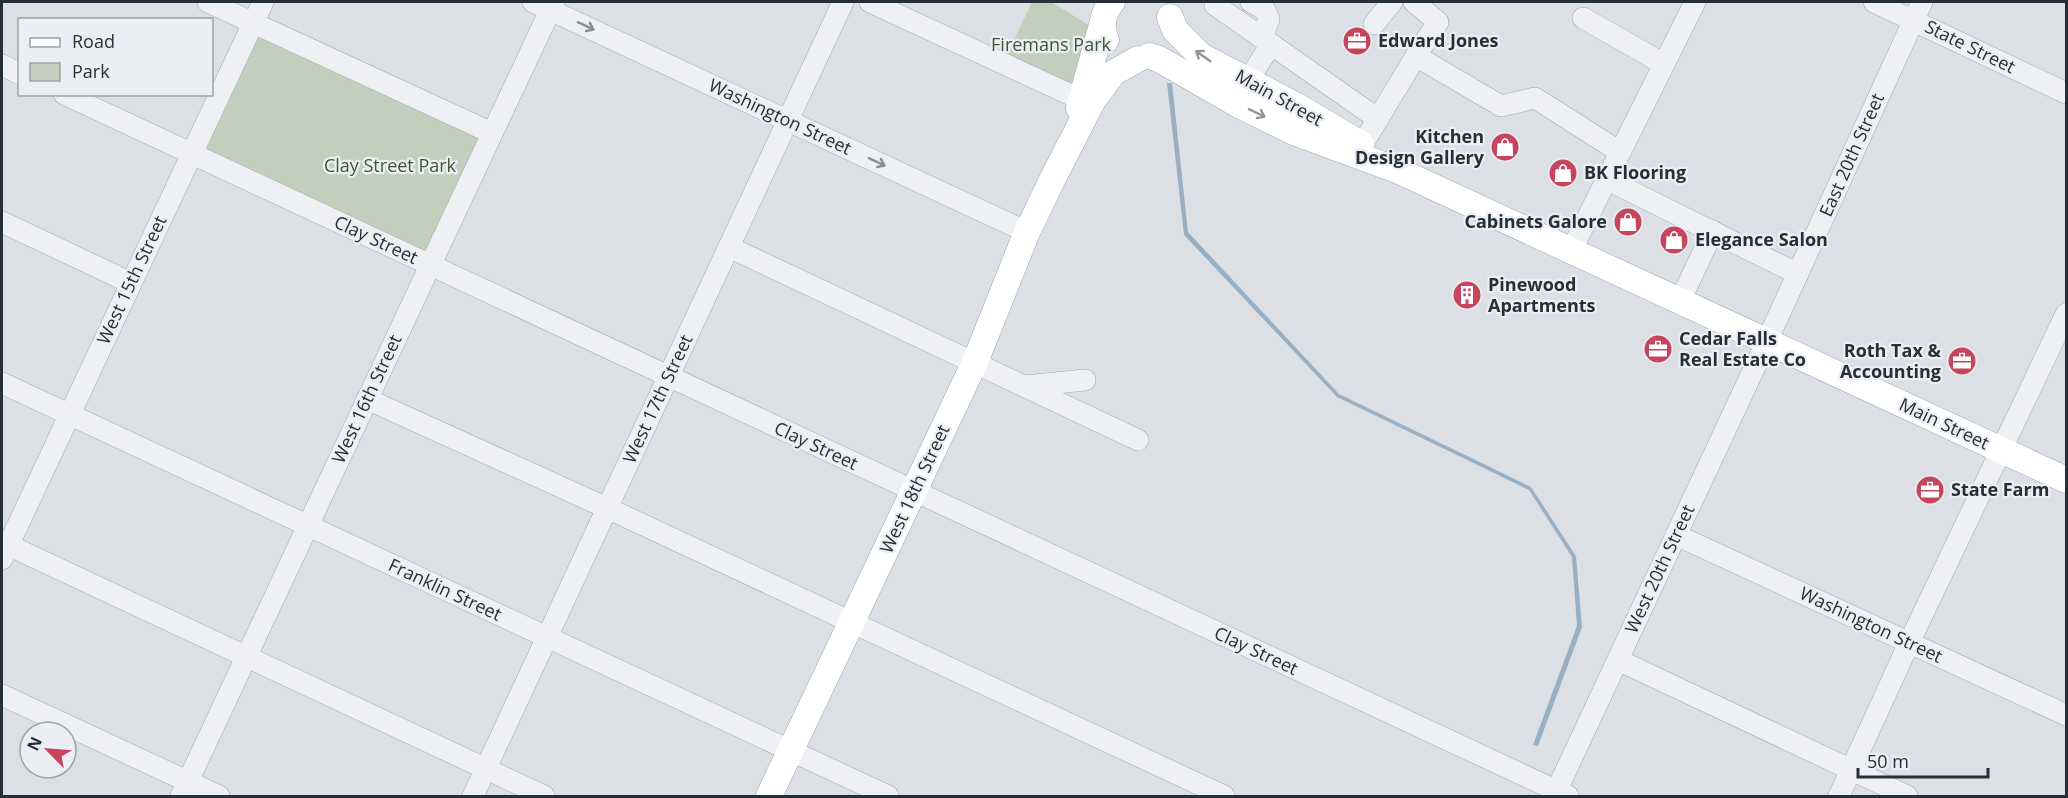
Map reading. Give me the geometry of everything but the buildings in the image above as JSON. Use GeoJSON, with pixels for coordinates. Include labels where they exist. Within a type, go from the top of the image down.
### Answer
{"type":"FeatureCollection","features":[{"type":"Feature","properties":{"kind":"main road","name":"West 18th Street"},"geometry":{"type":"LineString","coordinates":[[769,796],[975,362],[1027,232],[1053,178],[1093,100],[1113,73],[1160,50],[1167,40],[1170,29],[1167,8]]}},
{"type":"Feature","properties":{"kind":"main road","name":"Main Street"},"geometry":{"type":"LineString","coordinates":[[1167,8],[1175,30],[1201,56],[1295,105],[1362,145],[1397,170]]}},
{"type":"Feature","properties":{"kind":"main road","name":"West 18th Street"},"geometry":{"type":"LineString","coordinates":[[1053,178],[1082,100],[1103,10]]}},
{"type":"Feature","properties":{"kind":"main road","name":"Main Street"},"geometry":{"type":"LineString","coordinates":[[1103,10],[1104,35],[1109,45],[1127,58],[1159,59],[1239,105],[1294,132],[1397,170],[2067,480]]}},
{"type":"Feature","properties":{"kind":"street"},"geometry":{"type":"LineString","coordinates":[[208,2],[492,133]]}},
{"type":"Feature","properties":{"kind":"street","name":"West 15th Street"},"geometry":{"type":"LineString","coordinates":[[5,552],[263,2]]}},
{"type":"Feature","properties":{"kind":"street","name":"West 17th Street"},"geometry":{"type":"LineString","coordinates":[[473,796],[843,2]]}},
{"type":"Feature","properties":{"kind":"street"},"geometry":{"type":"LineString","coordinates":[[870,2],[1082,100]]}},
{"type":"Feature","properties":{"kind":"street"},"geometry":{"type":"LineString","coordinates":[[1217,2],[1215,5],[1378,119]]}},
{"type":"Feature","properties":{"kind":"street"},"geometry":{"type":"LineString","coordinates":[[1248,81],[1266,41],[1269,19],[1265,10],[1251,2]]}},
{"type":"Feature","properties":{"kind":"street"},"geometry":{"type":"LineString","coordinates":[[1374,24],[1392,2]]}},
{"type":"Feature","properties":{"kind":"street"},"geometry":{"type":"LineString","coordinates":[[1362,145],[1438,22],[1414,2]]}},
{"type":"Feature","properties":{"kind":"street"},"geometry":{"type":"LineString","coordinates":[[1571,251],[1695,2]]}},
{"type":"Feature","properties":{"kind":"street","name":"State Street"},"geometry":{"type":"LineString","coordinates":[[1874,2],[1918,11],[2067,93]]}},
{"type":"Feature","properties":{"kind":"street","name":"Washington Street"},"geometry":{"type":"LineString","coordinates":[[546,4],[788,121],[1027,232]]}},
{"type":"Feature","properties":{"kind":"street","name":"West 16th Street"},"geometry":{"type":"LineString","coordinates":[[184,789],[492,133],[546,4]]}},
{"type":"Feature","properties":{"kind":"street","name":"East 20th Street"},"geometry":{"type":"LineString","coordinates":[[1767,341],[1918,11]]}},
{"type":"Feature","properties":{"kind":"street"},"geometry":{"type":"LineString","coordinates":[[1582,18],[1664,64]]}},
{"type":"Feature","properties":{"kind":"street"},"geometry":{"type":"LineString","coordinates":[[1416,56],[1501,106],[1534,98],[1620,152]]}},
{"type":"Feature","properties":{"kind":"street"},"geometry":{"type":"LineString","coordinates":[[2,65],[18,73]]}},
{"type":"Feature","properties":{"kind":"street","name":"Clay Street"},"geometry":{"type":"LineString","coordinates":[[68,96],[1559,795]]}},
{"type":"Feature","properties":{"kind":"street"},"geometry":{"type":"LineString","coordinates":[[1606,179],[1798,274]]}},
{"type":"Feature","properties":{"kind":"street"},"geometry":{"type":"LineString","coordinates":[[2,222],[131,283]]}},
{"type":"Feature","properties":{"kind":"street"},"geometry":{"type":"LineString","coordinates":[[1680,301],[1713,231]]}},
{"type":"Feature","properties":{"kind":"street"},"geometry":{"type":"LineString","coordinates":[[729,247],[1138,440]]}},
{"type":"Feature","properties":{"kind":"street"},"geometry":{"type":"LineString","coordinates":[[1839,796],[1909,643],[2067,314]]}},
{"type":"Feature","properties":{"kind":"street","name":"West 20th Street"},"geometry":{"type":"LineString","coordinates":[[1559,795],[1618,660],[1767,341]]}},
{"type":"Feature","properties":{"kind":"street"},"geometry":{"type":"LineString","coordinates":[[1025,386],[1086,380]]}},
{"type":"Feature","properties":{"kind":"street","name":"Franklin Street"},"geometry":{"type":"LineString","coordinates":[[2,383],[888,796]]}},
{"type":"Feature","properties":{"kind":"street"},"geometry":{"type":"LineString","coordinates":[[367,399],[607,508],[1224,796]]}},
{"type":"Feature","properties":{"kind":"street","name":"Washington Street"},"geometry":{"type":"LineString","coordinates":[[1676,535],[2067,715]]}},
{"type":"Feature","properties":{"kind":"street"},"geometry":{"type":"LineString","coordinates":[[5,552],[247,656],[544,796]]}},
{"type":"Feature","properties":{"kind":"street"},"geometry":{"type":"LineString","coordinates":[[1618,660],[1907,796]]}},
{"type":"Feature","properties":{"kind":"street"},"geometry":{"type":"LineString","coordinates":[[2,695],[184,789],[219,796]]}},
{"type":"Feature","properties":{"kind":"green space","name":"Firemans Park"},"geometry":{"type":"Polygon","coordinates":[[[1032,2],[1051,2],[1097,30],[1068,93],[1003,63],[1032,2]]]}},
{"type":"Feature","properties":{"kind":"green space","name":"Clay Street Park"},"geometry":{"type":"Polygon","coordinates":[[[253,22],[492,133],[430,265],[192,154],[253,22]]]}},
{"type":"Feature","properties":{"kind":"water"},"geometry":{"type":"Polygon","coordinates":[[[1167,83],[1172,83],[1188,232],[1339,394],[1531,487],[1576,556],[1582,627],[1538,746],[1533,745],[1577,626],[1572,557],[1529,490],[1337,397],[1184,235],[1167,83]]]}},
{"type":"Feature","properties":{"kind":"place","name":"Edward Jones"},"geometry":{"type":"Point","coordinates":[1357,41]}},
{"type":"Feature","properties":{"kind":"place","name":"Kitchen Design Gallery"},"geometry":{"type":"Point","coordinates":[1505,147]}},
{"type":"Feature","properties":{"kind":"place","name":"BK Flooring"},"geometry":{"type":"Point","coordinates":[1563,173]}},
{"type":"Feature","properties":{"kind":"place","name":"Cabinets Galore"},"geometry":{"type":"Point","coordinates":[1628,222]}},
{"type":"Feature","properties":{"kind":"place","name":"Elegance Salon"},"geometry":{"type":"Point","coordinates":[1674,240]}},
{"type":"Feature","properties":{"kind":"place","name":"Pinewood Apartments"},"geometry":{"type":"Point","coordinates":[1467,295]}},
{"type":"Feature","properties":{"kind":"place","name":"Cedar Falls Real Estate Co"},"geometry":{"type":"Point","coordinates":[1658,349]}},
{"type":"Feature","properties":{"kind":"place","name":"Roth Tax & Accounting"},"geometry":{"type":"Point","coordinates":[1962,361]}},
{"type":"Feature","properties":{"kind":"place","name":"State Farm"},"geometry":{"type":"Point","coordinates":[1930,490]}}]}
